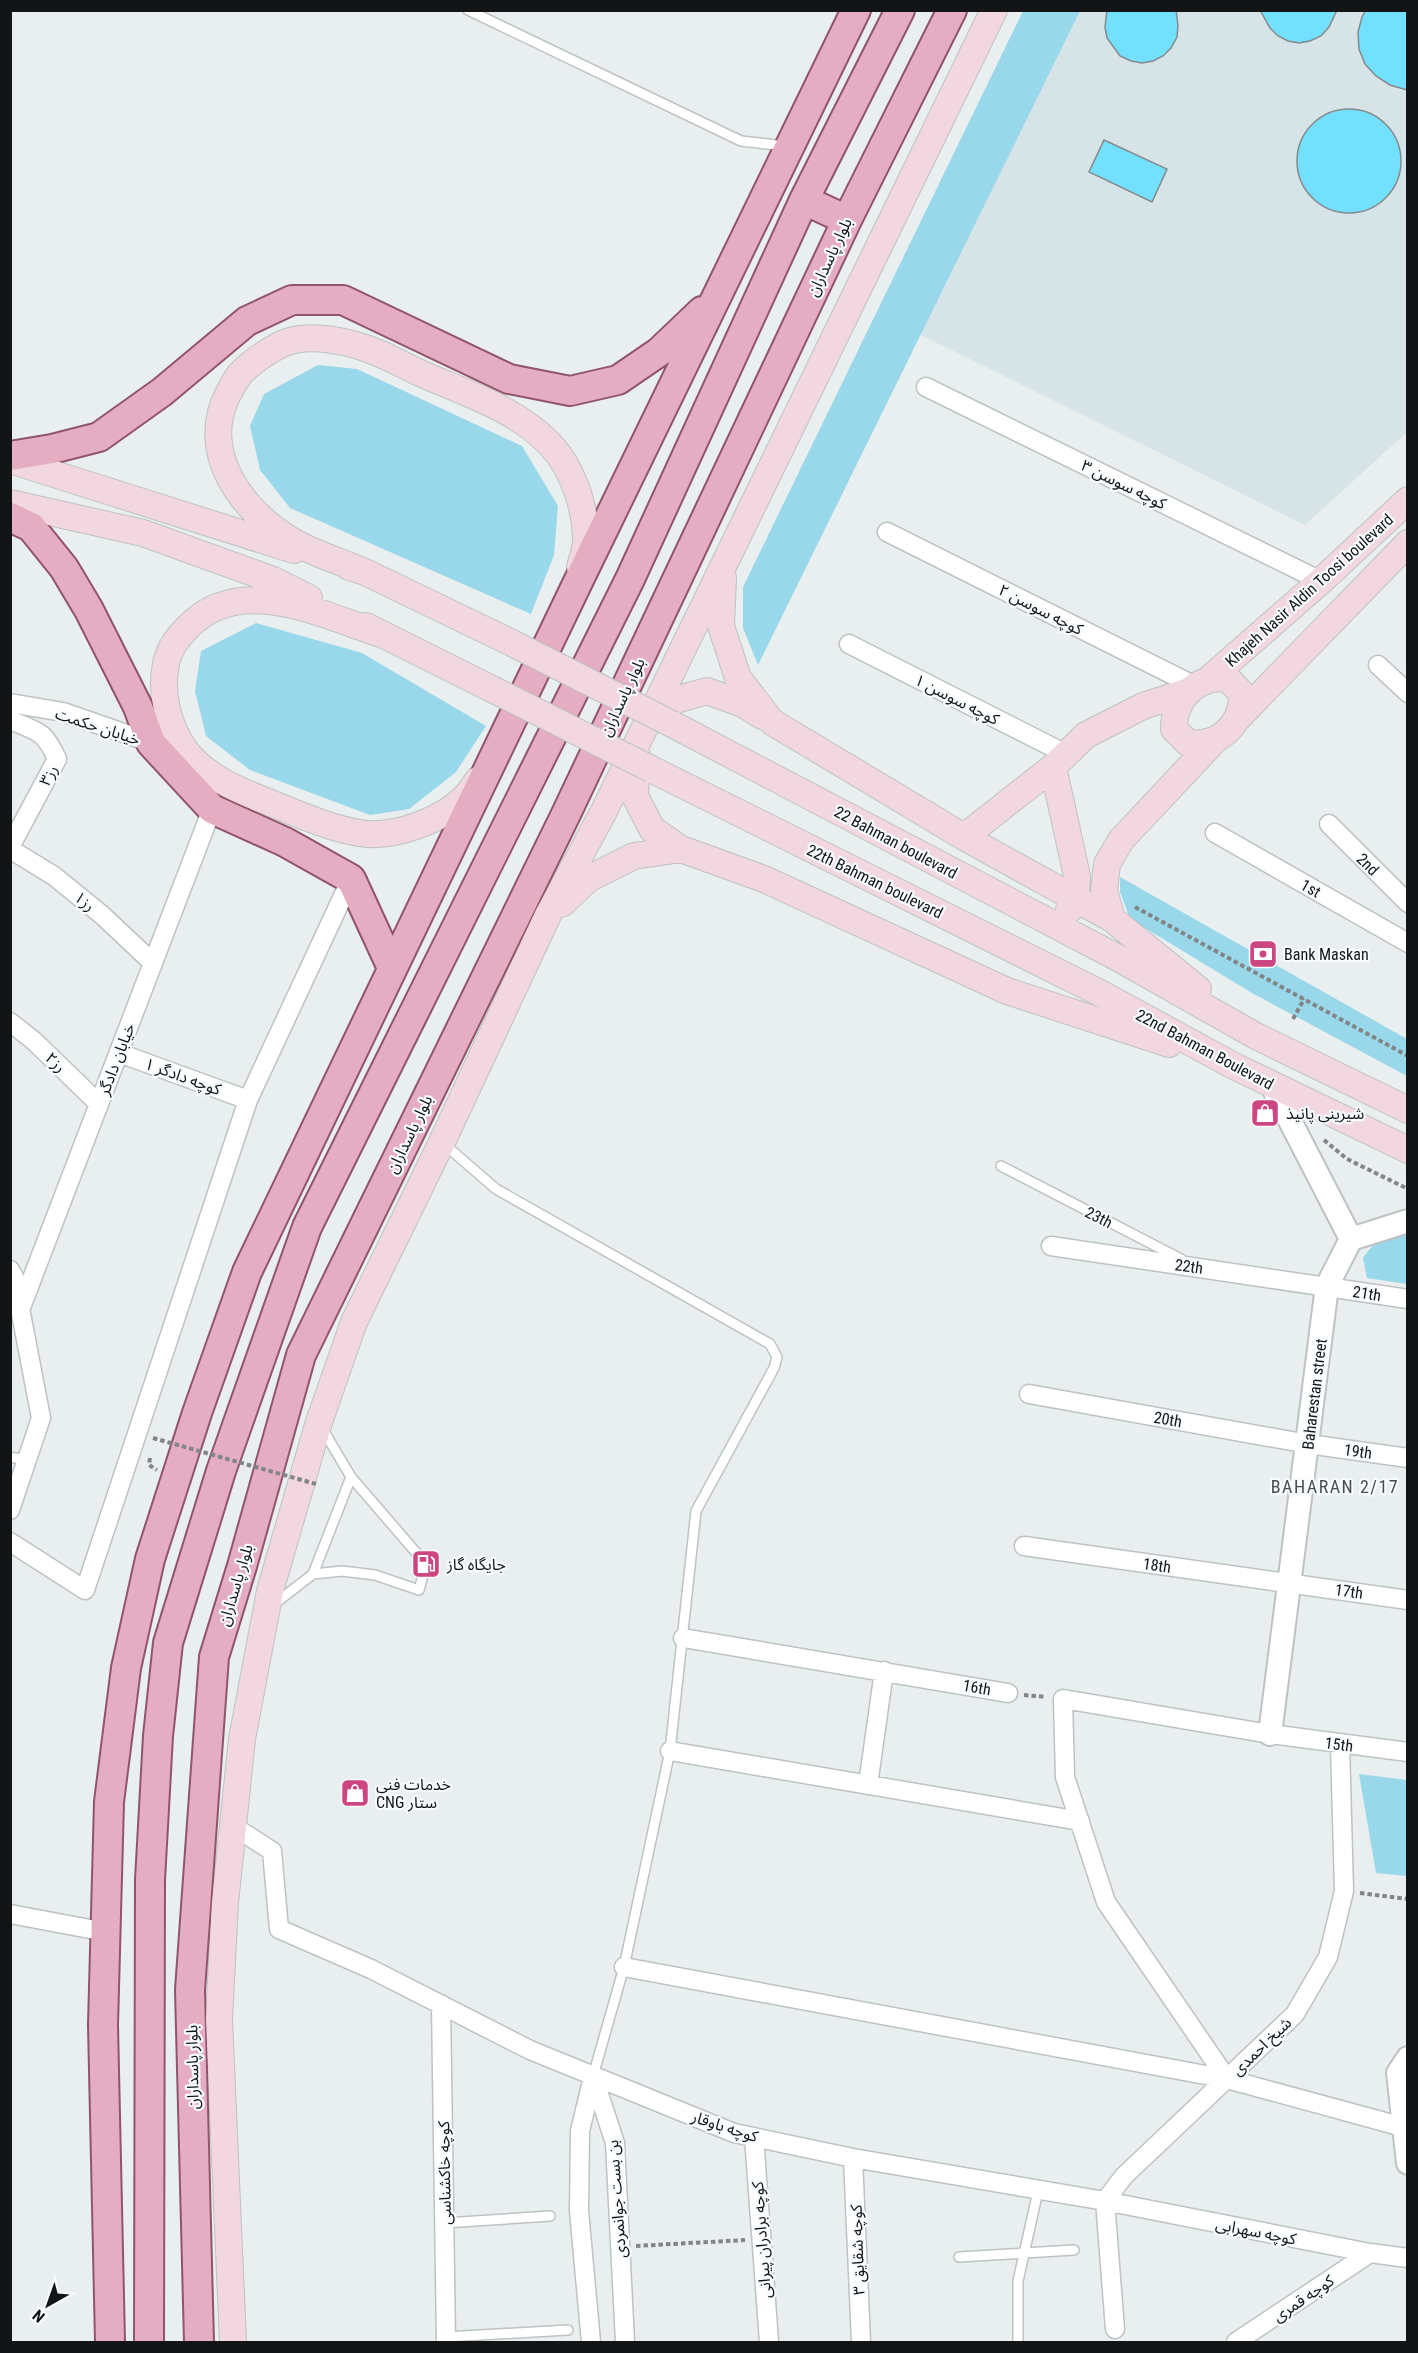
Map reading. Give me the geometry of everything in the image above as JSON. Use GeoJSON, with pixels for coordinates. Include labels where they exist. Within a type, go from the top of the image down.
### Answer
{"type":"FeatureCollection","features":[{"type":"Feature","properties":{"kind":"main road"},"geometry":{"type":"LineString","coordinates":[[111,2343],[103,2025],[109,1802],[126,1668],[154,1548],[247,1272],[576,586],[856,10]]}},
{"type":"Feature","properties":{"kind":"main road"},"geometry":{"type":"LineString","coordinates":[[149,2343],[150,1880],[158,1736],[168,1643],[221,1471],[307,1227],[630,579],[804,200],[900,10]]}},
{"type":"Feature","properties":{"kind":"main road","name":"بلوار پاسداران"},"geometry":{"type":"LineString","coordinates":[[199,2343],[190,1990],[214,1657],[301,1355],[566,814],[847,220],[951,10]]}},
{"type":"Feature","properties":{"kind":"main road"},"geometry":{"type":"LineString","coordinates":[[233,2343],[219,2019],[225,1903],[242,1739],[266,1610],[319,1422],[354,1322],[442,1142],[547,917],[604,811],[994,10]]}},
{"type":"Feature","properties":{"kind":"main road"},"geometry":{"type":"LineString","coordinates":[[804,200],[847,220]]}},
{"type":"Feature","properties":{"kind":"main road"},"geometry":{"type":"LineString","coordinates":[[10,458],[99,437],[162,392],[246,321],[292,300],[344,300],[509,379],[570,391],[618,380],[659,352],[717,297]]}},
{"type":"Feature","properties":{"kind":"main road"},"geometry":{"type":"LineString","coordinates":[[365,572],[294,542],[253,511],[232,484],[220,455],[218,423],[225,401],[239,374],[262,356],[290,341],[324,339],[363,347],[504,411],[543,436],[560,456],[575,486],[584,515],[586,543],[576,586]]}},
{"type":"Feature","properties":{"kind":"main road"},"geometry":{"type":"LineString","coordinates":[[10,458],[365,572]]}},
{"type":"Feature","properties":{"kind":"main road","name":"Khajeh Nasir Aldin Toosi boulevard"},"geometry":{"type":"LineString","coordinates":[[1198,685],[1322,581],[1407,500]]}},
{"type":"Feature","properties":{"kind":"main road"},"geometry":{"type":"LineString","coordinates":[[10,502],[143,533],[273,580],[381,634]]}},
{"type":"Feature","properties":{"kind":"main road"},"geometry":{"type":"LineString","coordinates":[[10,517],[31,527],[69,576],[89,610],[138,707],[151,743],[212,808],[285,842],[351,879],[392,968]]}},
{"type":"Feature","properties":{"kind":"main road","name":"Khajeh Nasir Aldin Toosi boulevard"},"geometry":{"type":"LineString","coordinates":[[1236,720],[1407,543]]}},
{"type":"Feature","properties":{"kind":"main road"},"geometry":{"type":"LineString","coordinates":[[723,568],[721,626],[738,678],[772,722]]}},
{"type":"Feature","properties":{"kind":"main road","name":"22 Bahman boulevard"},"geometry":{"type":"LineString","coordinates":[[365,572],[672,724],[1047,921]]}},
{"type":"Feature","properties":{"kind":"main road"},"geometry":{"type":"LineString","coordinates":[[381,634],[279,601],[242,600],[217,605],[196,619],[176,639],[167,658],[162,680],[171,724],[186,750],[211,775],[234,789],[322,824],[361,834],[416,827],[442,814],[467,795],[495,755]]}},
{"type":"Feature","properties":{"kind":"main road","name":"22th Bahman boulevard"},"geometry":{"type":"LineString","coordinates":[[381,634],[1100,993],[1232,1065]]}},
{"type":"Feature","properties":{"kind":"main road"},"geometry":{"type":"LineString","coordinates":[[964,837],[1059,761],[1086,735],[1143,706],[1198,685],[1228,679],[1242,694],[1242,704],[1236,720],[1227,732],[1215,740],[1121,840],[1107,864],[1104,891],[1122,912],[1256,1036]]}},
{"type":"Feature","properties":{"kind":"main road"},"geometry":{"type":"LineString","coordinates":[[1198,685],[1176,710],[1174,729],[1188,743],[1198,744],[1215,740]]}},
{"type":"Feature","properties":{"kind":"main road"},"geometry":{"type":"LineString","coordinates":[[1122,912],[1076,897],[964,837],[743,704],[707,691],[672,700],[648,728],[635,759],[635,796],[652,829],[681,849],[764,879],[1007,991],[1232,1065]]}},
{"type":"Feature","properties":{"kind":"main road"},"geometry":{"type":"LineString","coordinates":[[1047,921],[1067,914],[1076,897],[1077,876],[1059,761]]}},
{"type":"Feature","properties":{"kind":"main road"},"geometry":{"type":"LineString","coordinates":[[547,917],[588,879],[634,856],[681,849]]}},
{"type":"Feature","properties":{"kind":"main road"},"geometry":{"type":"LineString","coordinates":[[1047,921],[1120,959],[1256,1036],[1407,1110]]}},
{"type":"Feature","properties":{"kind":"main road","name":"22nd Bahman Boulevard"},"geometry":{"type":"LineString","coordinates":[[1232,1065],[1407,1150]]}},
{"type":"Feature","properties":{"kind":"main road"},"geometry":{"type":"LineString","coordinates":[[247,1272],[307,1227]]}},
{"type":"Feature","properties":{"kind":"main road"},"geometry":{"type":"LineString","coordinates":[[140,1613],[158,1736]]}},
{"type":"Feature","properties":{"kind":"street","name":"کوچه سوسن ۳"},"geometry":{"type":"LineString","coordinates":[[926,387],[1322,581]]}},
{"type":"Feature","properties":{"kind":"street","name":"کوچه سوسن ۲"},"geometry":{"type":"LineString","coordinates":[[887,532],[1198,685]]}},
{"type":"Feature","properties":{"kind":"street","name":"کوچه سوسن ۱"},"geometry":{"type":"LineString","coordinates":[[849,644],[1059,761]]}},
{"type":"Feature","properties":{"kind":"street"},"geometry":{"type":"LineString","coordinates":[[1378,665],[1407,693]]}},
{"type":"Feature","properties":{"kind":"street","name":"خیابان حکمت"},"geometry":{"type":"LineString","coordinates":[[10,703],[63,712],[151,743],[186,750]]}},
{"type":"Feature","properties":{"kind":"street","name":"رز۳"},"geometry":{"type":"LineString","coordinates":[[10,720],[48,739],[57,759],[10,848]]}},
{"type":"Feature","properties":{"kind":"street","name":"خیابان دادگر"},"geometry":{"type":"LineString","coordinates":[[20,1310],[212,808]]}},
{"type":"Feature","properties":{"kind":"street","name":"2nd"},"geometry":{"type":"LineString","coordinates":[[1329,824],[1407,903]]}},
{"type":"Feature","properties":{"kind":"street","name":"1st"},"geometry":{"type":"LineString","coordinates":[[1215,833],[1407,943]]}},
{"type":"Feature","properties":{"kind":"street","name":"رز۱"},"geometry":{"type":"LineString","coordinates":[[10,848],[54,876],[102,915],[153,963]]}},
{"type":"Feature","properties":{"kind":"street"},"geometry":{"type":"LineString","coordinates":[[10,1542],[85,1590],[248,1100],[351,879]]}},
{"type":"Feature","properties":{"kind":"street","name":"رز۲"},"geometry":{"type":"LineString","coordinates":[[10,1022],[34,1041],[99,1104]]}},
{"type":"Feature","properties":{"kind":"street","name":"کوچه دادگر ۱"},"geometry":{"type":"LineString","coordinates":[[119,1053],[248,1100]]}},
{"type":"Feature","properties":{"kind":"street"},"geometry":{"type":"LineString","coordinates":[[1271,1084],[1351,1239],[1407,1221]]}},
{"type":"Feature","properties":{"kind":"street","name":"Baharestan street"},"geometry":{"type":"LineString","coordinates":[[1270,1734],[1327,1286],[1351,1239]]}},
{"type":"Feature","properties":{"kind":"street","name":"22th"},"geometry":{"type":"LineString","coordinates":[[1051,1246],[1327,1286]]}},
{"type":"Feature","properties":{"kind":"street"},"geometry":{"type":"LineString","coordinates":[[10,1270],[14,1277],[40,1418],[19,1458],[10,1510]]}},
{"type":"Feature","properties":{"kind":"street","name":"21th"},"geometry":{"type":"LineString","coordinates":[[1327,1286],[1407,1299]]}},
{"type":"Feature","properties":{"kind":"street","name":"20th"},"geometry":{"type":"LineString","coordinates":[[1029,1394],[1308,1444]]}},
{"type":"Feature","properties":{"kind":"street","name":"19th"},"geometry":{"type":"LineString","coordinates":[[1308,1444],[1407,1458]]}},
{"type":"Feature","properties":{"kind":"street","name":"18th"},"geometry":{"type":"LineString","coordinates":[[1024,1546],[1290,1583]]}},
{"type":"Feature","properties":{"kind":"street","name":"17th"},"geometry":{"type":"LineString","coordinates":[[1290,1583],[1407,1600]]}},
{"type":"Feature","properties":{"kind":"street","name":"16th"},"geometry":{"type":"LineString","coordinates":[[683,1638],[1008,1692]]}},
{"type":"Feature","properties":{"kind":"street"},"geometry":{"type":"LineString","coordinates":[[868,1785],[884,1671]]}},
{"type":"Feature","properties":{"kind":"street"},"geometry":{"type":"LineString","coordinates":[[1227,2079],[1106,1902],[1065,1777],[1063,1700],[1270,1734]]}},
{"type":"Feature","properties":{"kind":"street","name":"15th"},"geometry":{"type":"LineString","coordinates":[[1270,1734],[1407,1752]]}},
{"type":"Feature","properties":{"kind":"street","name":"شیخ احمدی"},"geometry":{"type":"LineString","coordinates":[[1105,2201],[1124,2176],[1295,2014],[1328,1957],[1344,1891],[1340,1744]]}},
{"type":"Feature","properties":{"kind":"street"},"geometry":{"type":"LineString","coordinates":[[670,1751],[1080,1821]]}},
{"type":"Feature","properties":{"kind":"street","name":"کوچه باوقار"},"geometry":{"type":"LineString","coordinates":[[233,1827],[272,1851],[279,1929],[371,1969],[530,2050],[734,2133],[853,2158],[1105,2201]]}},
{"type":"Feature","properties":{"kind":"street"},"geometry":{"type":"LineString","coordinates":[[10,1914],[106,1932]]}},
{"type":"Feature","properties":{"kind":"street"},"geometry":{"type":"LineString","coordinates":[[624,1966],[1227,2079],[1402,2127]]}},
{"type":"Feature","properties":{"kind":"street","name":"کوچه خاکشناسی"},"geometry":{"type":"LineString","coordinates":[[441,2004],[446,2340]]}},
{"type":"Feature","properties":{"kind":"street"},"geometry":{"type":"LineString","coordinates":[[1407,2058],[1398,2073],[1407,2163]]}},
{"type":"Feature","properties":{"kind":"street","name":"بن بست جوانمردی"},"geometry":{"type":"LineString","coordinates":[[593,2076],[615,2143],[625,2343]]}},
{"type":"Feature","properties":{"kind":"street","name":"بن بست جوانمردی"},"geometry":{"type":"LineString","coordinates":[[591,2343],[579,2211],[580,2131],[593,2076]]}},
{"type":"Feature","properties":{"kind":"street","name":"کوچه برادران پیرانی"},"geometry":{"type":"LineString","coordinates":[[753,2137],[769,2343]]}},
{"type":"Feature","properties":{"kind":"street","name":"کوچه شقایق ۳"},"geometry":{"type":"LineString","coordinates":[[853,2158],[861,2343]]}},
{"type":"Feature","properties":{"kind":"street"},"geometry":{"type":"LineString","coordinates":[[1105,2201],[1115,2330]]}},
{"type":"Feature","properties":{"kind":"street","name":"کوچه سهرابی"},"geometry":{"type":"LineString","coordinates":[[1105,2201],[1370,2253],[1407,2258]]}},
{"type":"Feature","properties":{"kind":"street","name":"کوچه قمری"},"geometry":{"type":"LineString","coordinates":[[1236,2343],[1370,2253]]}},
{"type":"Feature","properties":{"kind":"lane"},"geometry":{"type":"LineString","coordinates":[[468,10],[741,141],[790,146]]}},
{"type":"Feature","properties":{"kind":"lane"},"geometry":{"type":"LineString","coordinates":[[442,1142],[496,1189],[770,1344],[777,1357],[774,1368],[696,1511],[670,1751],[624,1966],[593,2076]]}},
{"type":"Feature","properties":{"kind":"lane","name":"23th"},"geometry":{"type":"LineString","coordinates":[[1001,1166],[1196,1267]]}},
{"type":"Feature","properties":{"kind":"lane"},"geometry":{"type":"LineString","coordinates":[[313,1574],[342,1571],[375,1575],[419,1590],[426,1564],[351,1477],[319,1422]]}},
{"type":"Feature","properties":{"kind":"lane"},"geometry":{"type":"LineString","coordinates":[[266,1610],[313,1574],[351,1477]]}},
{"type":"Feature","properties":{"kind":"lane"},"geometry":{"type":"LineString","coordinates":[[1018,2343],[1018,2281],[1038,2191]]}},
{"type":"Feature","properties":{"kind":"lane"},"geometry":{"type":"LineString","coordinates":[[444,2223],[550,2216]]}},
{"type":"Feature","properties":{"kind":"lane"},"geometry":{"type":"LineString","coordinates":[[959,2257],[1074,2250]]}},
{"type":"Feature","properties":{"kind":"lane"},"geometry":{"type":"LineString","coordinates":[[446,2340],[568,2330]]}},
{"type":"Feature","properties":{"kind":"path"},"geometry":{"type":"LineString","coordinates":[[1122,912],[1304,999],[1407,1056]]}},
{"type":"Feature","properties":{"kind":"path"},"geometry":{"type":"LineString","coordinates":[[1293,1019],[1304,999]]}},
{"type":"Feature","properties":{"kind":"path"},"geometry":{"type":"LineString","coordinates":[[1323,1139],[1347,1159],[1407,1189]]}},
{"type":"Feature","properties":{"kind":"path"},"geometry":{"type":"LineString","coordinates":[[153,1438],[315,1484]]}},
{"type":"Feature","properties":{"kind":"path","name":"16th"},"geometry":{"type":"LineString","coordinates":[[1008,1692],[1063,1700]]}},
{"type":"Feature","properties":{"kind":"path"},"geometry":{"type":"LineString","coordinates":[[1344,1891],[1407,1899]]}},
{"type":"Feature","properties":{"kind":"path"},"geometry":{"type":"LineString","coordinates":[[620,2247],[761,2239]]}},
{"type":"Feature","properties":{"kind":"shaded area"},"geometry":{"type":"Polygon","coordinates":[[[1023,11],[1080,11],[758,665],[743,628],[743,587],[1023,11]]]}},
{"type":"Feature","properties":{"kind":"shaded area"},"geometry":{"type":"Polygon","coordinates":[[[1080,11],[1407,11],[1407,432],[1305,525],[919,334],[1080,11]]]}},
{"type":"Feature","properties":{"kind":"shaded area"},"geometry":{"type":"Polygon","coordinates":[[[318,365],[357,369],[522,446],[558,506],[554,555],[531,614],[290,508],[260,470],[250,426],[264,394],[318,365]]]}},
{"type":"Feature","properties":{"kind":"shaded area"},"geometry":{"type":"Polygon","coordinates":[[[256,623],[362,653],[486,726],[456,772],[409,809],[370,815],[250,770],[206,736],[195,691],[201,651],[256,623]]]}},
{"type":"Feature","properties":{"kind":"shaded area"},"geometry":{"type":"Polygon","coordinates":[[[1120,877],[1407,1039],[1407,1076],[1252,993],[1130,919],[1120,892],[1120,877]]]}},
{"type":"Feature","properties":{"kind":"shaded area"},"geometry":{"type":"Polygon","coordinates":[[[1407,1229],[1407,1284],[1367,1278],[1363,1258],[1368,1251],[1382,1239],[1407,1229]]]}},
{"type":"Feature","properties":{"kind":"shaded area"},"geometry":{"type":"Polygon","coordinates":[[[1359,1774],[1407,1780],[1407,1876],[1376,1873],[1359,1774]]]}},
{"type":"Feature","properties":{"kind":"building"},"geometry":{"type":"Polygon","coordinates":[[[1107,10],[1176,10],[1177,37],[1163,56],[1142,63],[1131,61],[1120,56],[1107,38],[1105,27],[1107,10]]]}},
{"type":"Feature","properties":{"kind":"building"},"geometry":{"type":"Polygon","coordinates":[[[1260,10],[1337,10],[1329,27],[1321,36],[1299,43],[1278,36],[1270,28],[1260,10]]]}},
{"type":"Feature","properties":{"kind":"building"},"geometry":{"type":"Polygon","coordinates":[[[1366,10],[1407,10],[1407,90],[1390,85],[1376,76],[1365,64],[1359,49],[1358,32],[1366,10]]]}},
{"type":"Feature","properties":{"kind":"building"},"geometry":{"type":"Polygon","coordinates":[[[1349,109],[1369,113],[1386,124],[1397,141],[1401,161],[1397,181],[1386,198],[1369,209],[1349,213],[1329,209],[1312,198],[1301,181],[1297,161],[1301,141],[1312,124],[1329,113],[1349,109]]]}},
{"type":"Feature","properties":{"kind":"building"},"geometry":{"type":"Polygon","coordinates":[[[1104,140],[1167,169],[1152,202],[1089,172],[1104,140]]]}},
{"type":"Feature","properties":{"kind":"place","name":"Bank Maskan"},"geometry":{"type":"Point","coordinates":[1263,954]}},
{"type":"Feature","properties":{"kind":"place","name":"شیرینی پانیذ"},"geometry":{"type":"Point","coordinates":[1265,1113]}},
{"type":"Feature","properties":{"kind":"place","name":"جایگاه گاز"},"geometry":{"type":"Point","coordinates":[426,1564]}},
{"type":"Feature","properties":{"kind":"place","name":"خدمات فنی‌ CNG ستار"},"geometry":{"type":"Point","coordinates":[355,1793]}},
{"type":"Feature","properties":{"kind":"district","name":"BAHARAN 2/17"},"geometry":{"type":"Point","coordinates":[1335,1487]}}]}
